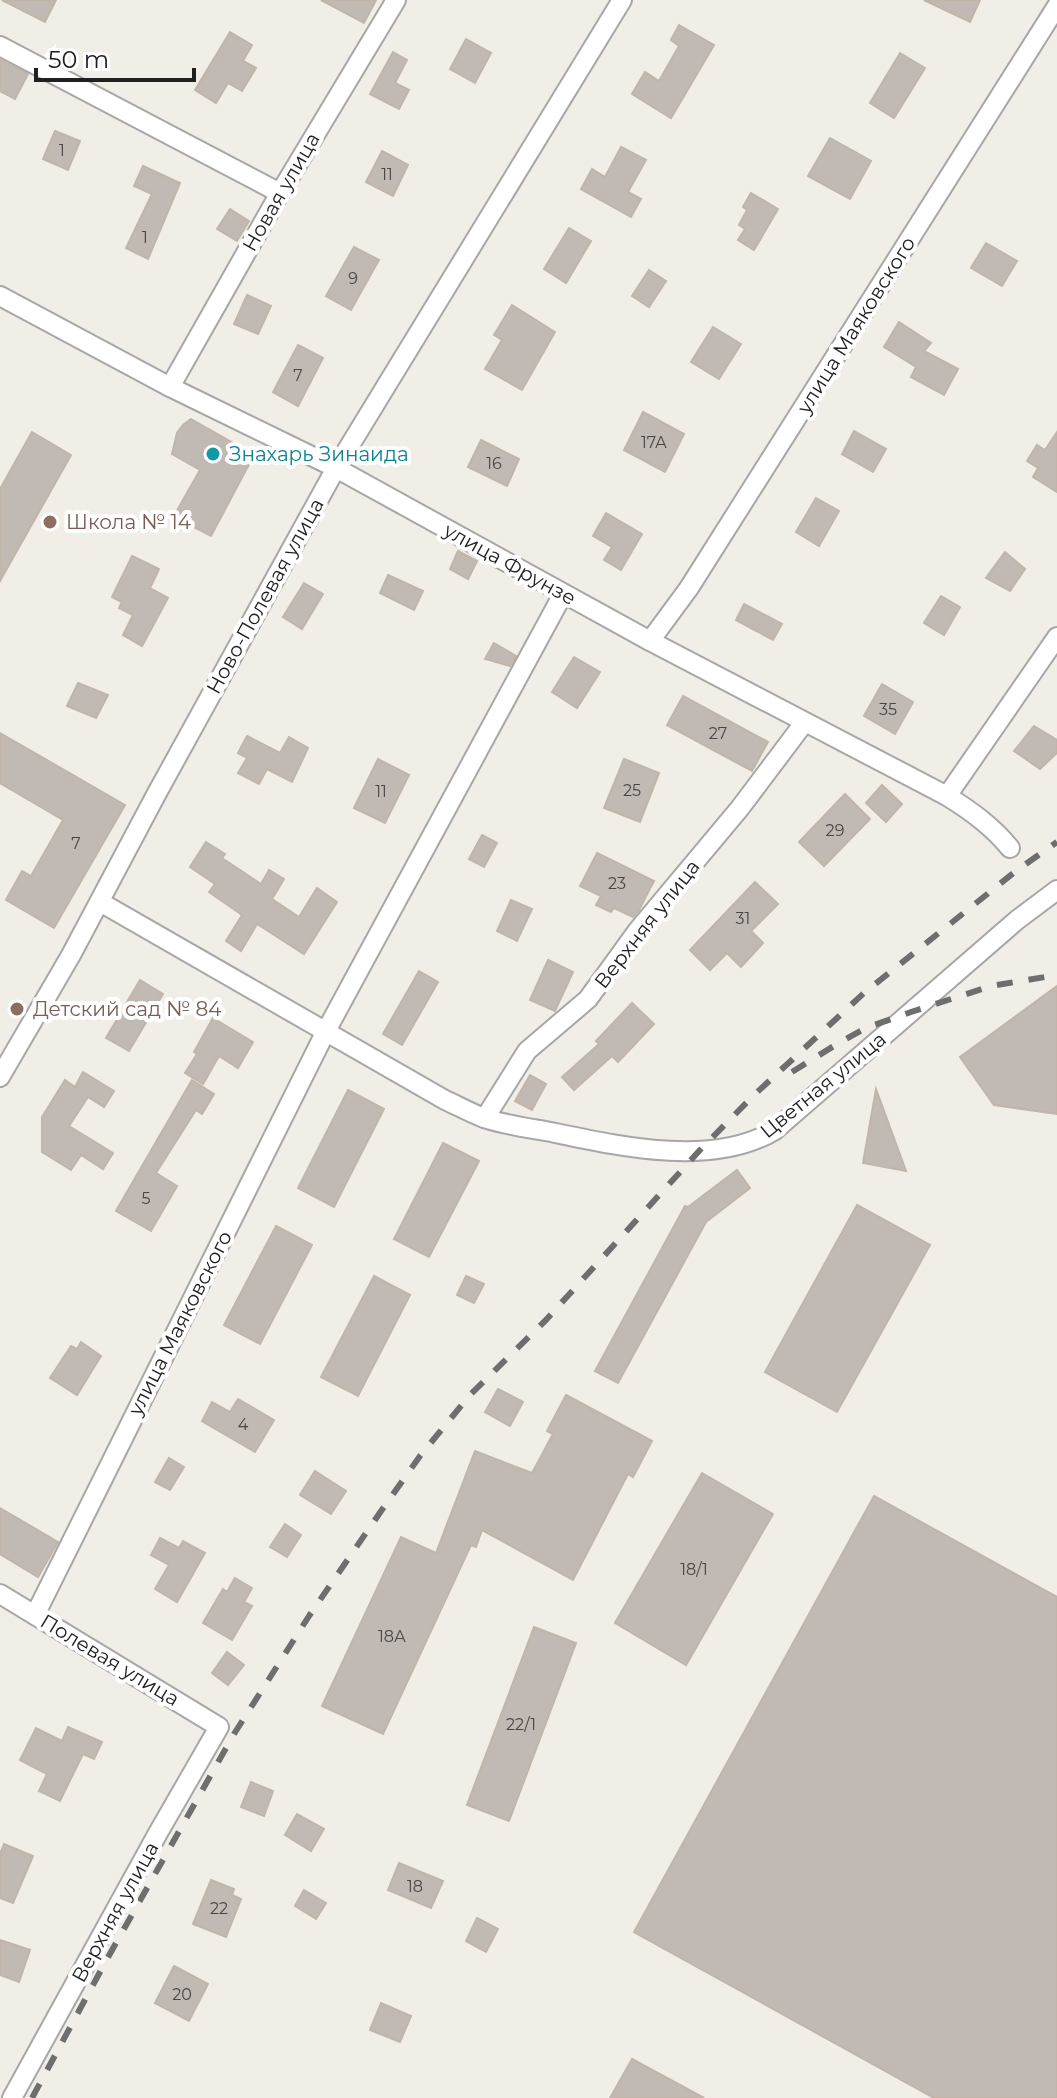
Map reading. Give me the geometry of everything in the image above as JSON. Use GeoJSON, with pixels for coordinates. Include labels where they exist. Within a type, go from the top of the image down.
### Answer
{"type":"FeatureCollection","features":[{"type":"Feature","properties":{"kind":"street","name":"Новая улица"},"geometry":{"type":"LineString","coordinates":[[170,387],[280,193],[396,0]]}},
{"type":"Feature","properties":{"kind":"street","name":"Ново-Полевая улица"},"geometry":{"type":"LineString","coordinates":[[0,1077],[100,902],[336,468],[622,0]]}},
{"type":"Feature","properties":{"kind":"street","name":"улица Маяковского"},"geometry":{"type":"LineString","coordinates":[[650,641],[698,575],[1057,6]]}},
{"type":"Feature","properties":{"kind":"street"},"geometry":{"type":"LineString","coordinates":[[0,46],[280,193]]}},
{"type":"Feature","properties":{"kind":"street","name":"улица Фрунзе"},"geometry":{"type":"LineString","coordinates":[[0,296],[170,387],[336,468],[650,641],[947,796],[973,812],[1010,848]]}},
{"type":"Feature","properties":{"kind":"street","name":"улица Маяковского"},"geometry":{"type":"LineString","coordinates":[[35,1615],[326,1031],[563,594]]}},
{"type":"Feature","properties":{"kind":"street"},"geometry":{"type":"LineString","coordinates":[[947,796],[1057,637]]}},
{"type":"Feature","properties":{"kind":"street","name":"Верхняя улица"},"geometry":{"type":"LineString","coordinates":[[485,1118],[527,1051],[588,999],[638,930],[740,808],[804,723]]}},
{"type":"Feature","properties":{"kind":"street","name":"Цветная улица"},"geometry":{"type":"LineString","coordinates":[[326,1031],[445,1100],[485,1118],[612,1144],[648,1148],[700,1150],[737,1145],[761,1139],[775,1130],[1017,920],[1057,890]]}},
{"type":"Feature","properties":{"kind":"street"},"geometry":{"type":"LineString","coordinates":[[100,902],[326,1031]]}},
{"type":"Feature","properties":{"kind":"street","name":"Полевая улица"},"geometry":{"type":"LineString","coordinates":[[0,1594],[219,1727]]}},
{"type":"Feature","properties":{"kind":"street","name":"Верхняя улица"},"geometry":{"type":"LineString","coordinates":[[12,2098],[219,1727]]}},
{"type":"Feature","properties":{"kind":"building"},"geometry":{"type":"Polygon","coordinates":[[[2,0],[56,0],[45,22],[2,0]]]}},
{"type":"Feature","properties":{"kind":"building"},"geometry":{"type":"Polygon","coordinates":[[[321,0],[376,0],[364,23],[321,0]]]}},
{"type":"Feature","properties":{"kind":"building"},"geometry":{"type":"Polygon","coordinates":[[[924,0],[980,0],[970,22],[924,0]]]}},
{"type":"Feature","properties":{"kind":"building"},"geometry":{"type":"Polygon","coordinates":[[[679,25],[714,45],[671,118],[632,94],[645,72],[659,81],[679,46],[671,40],[679,25]]]}},
{"type":"Feature","properties":{"kind":"building"},"geometry":{"type":"Polygon","coordinates":[[[230,32],[252,45],[243,61],[256,68],[242,91],[228,83],[216,103],[195,90],[230,32]]]}},
{"type":"Feature","properties":{"kind":"building"},"geometry":{"type":"Polygon","coordinates":[[[466,39],[491,53],[475,83],[450,69],[466,39]]]}},
{"type":"Feature","properties":{"kind":"building"},"geometry":{"type":"Polygon","coordinates":[[[393,52],[407,60],[395,83],[409,90],[399,109],[370,94],[393,52]]]}},
{"type":"Feature","properties":{"kind":"building"},"geometry":{"type":"Polygon","coordinates":[[[900,53],[925,68],[894,118],[870,103],[900,53]]]}},
{"type":"Feature","properties":{"kind":"building"},"geometry":{"type":"Polygon","coordinates":[[[0,60],[28,74],[15,99],[0,91],[0,60]]]}},
{"type":"Feature","properties":{"kind":"building"},"geometry":{"type":"Polygon","coordinates":[[[55,131],[80,141],[68,170],[43,159],[55,131]]]}},
{"type":"Feature","properties":{"kind":"building"},"geometry":{"type":"Polygon","coordinates":[[[830,138],[871,161],[850,199],[808,176],[830,138]]]}},
{"type":"Feature","properties":{"kind":"building"},"geometry":{"type":"Polygon","coordinates":[[[621,147],[646,160],[628,192],[641,199],[631,217],[581,189],[592,169],[605,177],[621,147]]]}},
{"type":"Feature","properties":{"kind":"building"},"geometry":{"type":"Polygon","coordinates":[[[382,151],[408,165],[393,196],[366,182],[382,151]]]}},
{"type":"Feature","properties":{"kind":"building"},"geometry":{"type":"Polygon","coordinates":[[[143,166],[180,183],[148,259],[126,248],[152,194],[134,186],[143,166]]]}},
{"type":"Feature","properties":{"kind":"building"},"geometry":{"type":"Polygon","coordinates":[[[751,193],[778,209],[754,250],[738,240],[745,229],[739,225],[747,210],[743,207],[751,193]]]}},
{"type":"Feature","properties":{"kind":"building"},"geometry":{"type":"Polygon","coordinates":[[[230,209],[249,221],[237,241],[217,229],[230,209]]]}},
{"type":"Feature","properties":{"kind":"building"},"geometry":{"type":"Polygon","coordinates":[[[569,228],[591,241],[566,283],[544,269],[569,228]]]}},
{"type":"Feature","properties":{"kind":"building"},"geometry":{"type":"Polygon","coordinates":[[[986,243],[1017,261],[1002,286],[971,268],[986,243]]]}},
{"type":"Feature","properties":{"kind":"building"},"geometry":{"type":"Polygon","coordinates":[[[354,247],[379,260],[351,310],[326,296],[354,247]]]}},
{"type":"Feature","properties":{"kind":"building"},"geometry":{"type":"Polygon","coordinates":[[[649,270],[666,281],[649,307],[632,296],[649,270]]]}},
{"type":"Feature","properties":{"kind":"building"},"geometry":{"type":"Polygon","coordinates":[[[247,295],[271,306],[258,334],[234,324],[247,295]]]}},
{"type":"Feature","properties":{"kind":"building"},"geometry":{"type":"Polygon","coordinates":[[[512,305],[555,332],[522,390],[485,369],[502,340],[494,335],[512,305]]]}},
{"type":"Feature","properties":{"kind":"building"},"geometry":{"type":"Polygon","coordinates":[[[899,322],[931,343],[924,351],[958,369],[944,395],[911,377],[916,367],[884,347],[899,322]]]}},
{"type":"Feature","properties":{"kind":"building"},"geometry":{"type":"Polygon","coordinates":[[[713,327],[741,344],[719,379],[691,362],[713,327]]]}},
{"type":"Feature","properties":{"kind":"building"},"geometry":{"type":"Polygon","coordinates":[[[298,345],[323,358],[298,406],[273,392],[298,345]]]}},
{"type":"Feature","properties":{"kind":"building"},"geometry":{"type":"Polygon","coordinates":[[[643,412],[684,434],[665,472],[624,450],[643,412]]]}},
{"type":"Feature","properties":{"kind":"building"},"geometry":{"type":"Polygon","coordinates":[[[191,419],[254,455],[211,536],[192,526],[189,531],[171,521],[200,470],[172,454],[177,433],[191,419]]]}},
{"type":"Feature","properties":{"kind":"building"},"geometry":{"type":"Polygon","coordinates":[[[854,431],[886,449],[873,472],[842,454],[854,431]]]}},
{"type":"Feature","properties":{"kind":"building"},"geometry":{"type":"Polygon","coordinates":[[[32,432],[71,455],[0,581],[0,489],[32,432]]]}},
{"type":"Feature","properties":{"kind":"building"},"geometry":{"type":"Polygon","coordinates":[[[1057,432],[1057,492],[1033,477],[1038,468],[1027,461],[1037,445],[1045,450],[1057,432]]]}},
{"type":"Feature","properties":{"kind":"building"},"geometry":{"type":"Polygon","coordinates":[[[481,440],[519,459],[507,486],[468,467],[481,440]]]}},
{"type":"Feature","properties":{"kind":"building"},"geometry":{"type":"Polygon","coordinates":[[[816,498],[839,511],[819,546],[796,532],[816,498]]]}},
{"type":"Feature","properties":{"kind":"building"},"geometry":{"type":"Polygon","coordinates":[[[606,513],[642,534],[621,570],[604,560],[612,547],[593,536],[606,513]]]}},
{"type":"Feature","properties":{"kind":"building"},"geometry":{"type":"Polygon","coordinates":[[[458,551],[477,561],[468,579],[450,569],[458,551]]]}},
{"type":"Feature","properties":{"kind":"building"},"geometry":{"type":"Polygon","coordinates":[[[1005,552],[1025,569],[1010,591],[986,578],[1005,552]]]}},
{"type":"Feature","properties":{"kind":"building"},"geometry":{"type":"Polygon","coordinates":[[[132,556],[159,569],[150,588],[168,598],[142,646],[123,635],[133,615],[119,608],[122,602],[112,597],[132,556]]]}},
{"type":"Feature","properties":{"kind":"building"},"geometry":{"type":"Polygon","coordinates":[[[388,575],[423,591],[414,610],[380,593],[388,575]]]}},
{"type":"Feature","properties":{"kind":"building"},"geometry":{"type":"Polygon","coordinates":[[[304,583],[323,594],[302,629],[283,617],[304,583]]]}},
{"type":"Feature","properties":{"kind":"building"},"geometry":{"type":"Polygon","coordinates":[[[941,596],[960,607],[944,635],[924,623],[941,596]]]}},
{"type":"Feature","properties":{"kind":"building"},"geometry":{"type":"Polygon","coordinates":[[[744,604],[782,624],[773,640],[736,620],[744,604]]]}},
{"type":"Feature","properties":{"kind":"building"},"geometry":{"type":"Polygon","coordinates":[[[494,643],[516,656],[510,666],[485,659],[494,643]]]}},
{"type":"Feature","properties":{"kind":"building"},"geometry":{"type":"Polygon","coordinates":[[[574,657],[600,672],[577,708],[552,692],[574,657]]]}},
{"type":"Feature","properties":{"kind":"building"},"geometry":{"type":"Polygon","coordinates":[[[78,683],[108,695],[96,718],[67,706],[78,683]]]}},
{"type":"Feature","properties":{"kind":"building"},"geometry":{"type":"Polygon","coordinates":[[[882,684],[913,702],[895,734],[864,716],[882,684]]]}},
{"type":"Feature","properties":{"kind":"building"},"geometry":{"type":"Polygon","coordinates":[[[683,696],[768,742],[752,771],[667,725],[683,696]]]}},
{"type":"Feature","properties":{"kind":"building"},"geometry":{"type":"Polygon","coordinates":[[[1034,726],[1057,740],[1057,753],[1040,769],[1014,751],[1034,726]]]}},
{"type":"Feature","properties":{"kind":"building"},"geometry":{"type":"Polygon","coordinates":[[[0,733],[125,805],[54,928],[6,900],[22,871],[31,876],[63,820],[0,783],[0,733]]]}},
{"type":"Feature","properties":{"kind":"building"},"geometry":{"type":"Polygon","coordinates":[[[247,736],[280,753],[289,737],[308,748],[292,782],[267,769],[259,784],[238,773],[247,758],[238,753],[247,736]]]}},
{"type":"Feature","properties":{"kind":"building"},"geometry":{"type":"Polygon","coordinates":[[[378,759],[409,775],[385,823],[354,808],[378,759]]]}},
{"type":"Feature","properties":{"kind":"building"},"geometry":{"type":"Polygon","coordinates":[[[624,759],[659,773],[640,822],[604,808],[624,759]]]}},
{"type":"Feature","properties":{"kind":"building"},"geometry":{"type":"Polygon","coordinates":[[[882,785],[902,804],[886,822],[866,803],[882,785]]]}},
{"type":"Feature","properties":{"kind":"building"},"geometry":{"type":"Polygon","coordinates":[[[845,794],[870,819],[824,866],[799,842],[845,794]]]}},
{"type":"Feature","properties":{"kind":"building"},"geometry":{"type":"Polygon","coordinates":[[[482,835],[497,843],[484,867],[469,859],[482,835]]]}},
{"type":"Feature","properties":{"kind":"building"},"geometry":{"type":"Polygon","coordinates":[[[206,842],[225,854],[222,858],[261,884],[269,870],[284,879],[272,899],[299,917],[317,888],[337,902],[304,954],[257,924],[241,951],[226,941],[242,915],[209,892],[215,884],[190,867],[206,842]]]}},
{"type":"Feature","properties":{"kind":"building"},"geometry":{"type":"Polygon","coordinates":[[[597,853],[654,881],[633,917],[614,908],[611,912],[596,905],[601,896],[580,886],[597,853]]]}},
{"type":"Feature","properties":{"kind":"building"},"geometry":{"type":"Polygon","coordinates":[[[755,882],[778,904],[751,931],[763,943],[741,967],[727,953],[710,970],[690,950],[755,882]]]}},
{"type":"Feature","properties":{"kind":"building"},"geometry":{"type":"Polygon","coordinates":[[[511,900],[532,909],[517,941],[497,931],[511,900]]]}},
{"type":"Feature","properties":{"kind":"building"},"geometry":{"type":"Polygon","coordinates":[[[548,960],[573,972],[555,1011],[530,1000],[548,960]]]}},
{"type":"Feature","properties":{"kind":"building"},"geometry":{"type":"Polygon","coordinates":[[[419,971],[438,982],[402,1045],[383,1034],[419,971]]]}},
{"type":"Feature","properties":{"kind":"building"},"geometry":{"type":"Polygon","coordinates":[[[140,980],[163,994],[129,1051],[106,1038],[140,980]]]}},
{"type":"Feature","properties":{"kind":"building"},"geometry":{"type":"Polygon","coordinates":[[[1057,986],[1057,1114],[994,1105],[960,1057],[1057,986]]]}},
{"type":"Feature","properties":{"kind":"building"},"geometry":{"type":"Polygon","coordinates":[[[632,1003],[654,1024],[618,1062],[612,1056],[574,1090],[562,1077],[599,1044],[596,1041],[632,1003]]]}},
{"type":"Feature","properties":{"kind":"building"},"geometry":{"type":"Polygon","coordinates":[[[213,1018],[253,1042],[238,1068],[219,1056],[203,1084],[185,1073],[213,1018]]]}},
{"type":"Feature","properties":{"kind":"building"},"geometry":{"type":"Polygon","coordinates":[[[83,1072],[114,1091],[104,1107],[88,1097],[69,1126],[113,1153],[103,1169],[81,1155],[71,1170],[42,1152],[42,1117],[65,1080],[75,1087],[83,1072]]]}},
{"type":"Feature","properties":{"kind":"building"},"geometry":{"type":"Polygon","coordinates":[[[530,1075],[546,1084],[532,1110],[515,1101],[530,1075]]]}},
{"type":"Feature","properties":{"kind":"building"},"geometry":{"type":"Polygon","coordinates":[[[192,1080],[214,1094],[202,1114],[196,1110],[156,1173],[177,1186],[151,1231],[116,1211],[192,1080]]]}},
{"type":"Feature","properties":{"kind":"building"},"geometry":{"type":"Polygon","coordinates":[[[876,1089],[906,1171],[863,1163],[876,1089]]]}},
{"type":"Feature","properties":{"kind":"building"},"geometry":{"type":"Polygon","coordinates":[[[348,1090],[384,1109],[334,1207],[298,1188],[348,1090]]]}},
{"type":"Feature","properties":{"kind":"building"},"geometry":{"type":"Polygon","coordinates":[[[443,1143],[479,1161],[429,1257],[394,1239],[443,1143]]]}},
{"type":"Feature","properties":{"kind":"building"},"geometry":{"type":"Polygon","coordinates":[[[737,1170],[750,1188],[706,1222],[618,1383],[595,1371],[685,1206],[688,1207],[737,1170]]]}},
{"type":"Feature","properties":{"kind":"building"},"geometry":{"type":"Polygon","coordinates":[[[857,1205],[930,1245],[837,1412],[765,1372],[857,1205]]]}},
{"type":"Feature","properties":{"kind":"building"},"geometry":{"type":"Polygon","coordinates":[[[276,1226],[312,1245],[260,1344],[224,1325],[276,1226]]]}},
{"type":"Feature","properties":{"kind":"building"},"geometry":{"type":"Polygon","coordinates":[[[374,1276],[410,1295],[358,1396],[321,1377],[374,1276]]]}},
{"type":"Feature","properties":{"kind":"building"},"geometry":{"type":"Polygon","coordinates":[[[466,1276],[484,1284],[474,1303],[457,1295],[466,1276]]]}},
{"type":"Feature","properties":{"kind":"building"},"geometry":{"type":"Polygon","coordinates":[[[81,1342],[101,1356],[77,1395],[50,1378],[71,1346],[77,1349],[81,1342]]]}},
{"type":"Feature","properties":{"kind":"building"},"geometry":{"type":"Polygon","coordinates":[[[498,1389],[523,1402],[510,1426],[485,1412],[498,1389]]]}},
{"type":"Feature","properties":{"kind":"building"},"geometry":{"type":"Polygon","coordinates":[[[566,1395],[652,1441],[633,1477],[628,1474],[573,1580],[482,1530],[476,1547],[471,1545],[383,1734],[322,1706],[401,1537],[436,1553],[475,1451],[532,1473],[553,1434],[547,1431],[566,1395]]]}},
{"type":"Feature","properties":{"kind":"building"},"geometry":{"type":"Polygon","coordinates":[[[238,1399],[274,1420],[255,1452],[202,1421],[212,1402],[230,1412],[238,1399]]]}},
{"type":"Feature","properties":{"kind":"building"},"geometry":{"type":"Polygon","coordinates":[[[169,1458],[184,1467],[170,1490],[155,1482],[169,1458]]]}},
{"type":"Feature","properties":{"kind":"building"},"geometry":{"type":"Polygon","coordinates":[[[315,1471],[346,1491],[331,1514],[300,1495],[315,1471]]]}},
{"type":"Feature","properties":{"kind":"building"},"geometry":{"type":"Polygon","coordinates":[[[702,1473],[773,1514],[686,1665],[615,1623],[702,1473]]]}},
{"type":"Feature","properties":{"kind":"building"},"geometry":{"type":"Polygon","coordinates":[[[874,1496],[1057,1597],[1057,2098],[934,2098],[634,1932],[874,1496]]]}},
{"type":"Feature","properties":{"kind":"building"},"geometry":{"type":"Polygon","coordinates":[[[0,1508],[58,1542],[38,1577],[0,1554],[0,1508]]]}},
{"type":"Feature","properties":{"kind":"building"},"geometry":{"type":"Polygon","coordinates":[[[285,1524],[301,1535],[287,1557],[270,1547],[285,1524]]]}},
{"type":"Feature","properties":{"kind":"building"},"geometry":{"type":"Polygon","coordinates":[[[160,1538],[179,1548],[183,1541],[205,1553],[177,1602],[155,1589],[169,1565],[151,1555],[160,1538]]]}},
{"type":"Feature","properties":{"kind":"building"},"geometry":{"type":"Polygon","coordinates":[[[235,1578],[252,1588],[244,1602],[252,1606],[232,1640],[203,1623],[223,1589],[227,1592],[235,1578]]]}},
{"type":"Feature","properties":{"kind":"building"},"geometry":{"type":"Polygon","coordinates":[[[534,1627],[576,1643],[509,1821],[467,1805],[534,1627]]]}},
{"type":"Feature","properties":{"kind":"building"},"geometry":{"type":"Polygon","coordinates":[[[227,1652],[244,1665],[228,1685],[212,1673],[227,1652]]]}},
{"type":"Feature","properties":{"kind":"building"},"geometry":{"type":"Polygon","coordinates":[[[68,1727],[102,1742],[94,1759],[83,1754],[60,1801],[39,1791],[47,1774],[20,1760],[36,1728],[62,1741],[68,1727]]]}},
{"type":"Feature","properties":{"kind":"building"},"geometry":{"type":"Polygon","coordinates":[[[251,1782],[273,1791],[264,1816],[241,1807],[251,1782]]]}},
{"type":"Feature","properties":{"kind":"building"},"geometry":{"type":"Polygon","coordinates":[[[297,1814],[324,1829],[311,1851],[285,1835],[297,1814]]]}},
{"type":"Feature","properties":{"kind":"building"},"geometry":{"type":"Polygon","coordinates":[[[4,1844],[33,1856],[13,1903],[0,1898],[0,1854],[4,1844]]]}},
{"type":"Feature","properties":{"kind":"building"},"geometry":{"type":"Polygon","coordinates":[[[399,1863],[443,1881],[431,1908],[388,1890],[399,1863]]]}},
{"type":"Feature","properties":{"kind":"building"},"geometry":{"type":"Polygon","coordinates":[[[211,1880],[234,1889],[232,1895],[241,1899],[226,1937],[193,1924],[211,1880]]]}},
{"type":"Feature","properties":{"kind":"building"},"geometry":{"type":"Polygon","coordinates":[[[304,1890],[326,1903],[316,1919],[295,1906],[304,1890]]]}},
{"type":"Feature","properties":{"kind":"building"},"geometry":{"type":"Polygon","coordinates":[[[477,1918],[498,1929],[486,1952],[466,1941],[477,1918]]]}},
{"type":"Feature","properties":{"kind":"building"},"geometry":{"type":"Polygon","coordinates":[[[0,1940],[30,1950],[19,1982],[0,1975],[0,1940]]]}},
{"type":"Feature","properties":{"kind":"building"},"geometry":{"type":"Polygon","coordinates":[[[174,1966],[208,1984],[189,2021],[155,2003],[174,1966]]]}},
{"type":"Feature","properties":{"kind":"building"},"geometry":{"type":"Polygon","coordinates":[[[381,2003],[411,2016],[400,2042],[370,2030],[381,2003]]]}},
{"type":"Feature","properties":{"kind":"building"},"geometry":{"type":"Polygon","coordinates":[[[632,2059],[704,2098],[610,2098],[632,2059]]]}},
{"type":"Feature","properties":{"kind":"railway"},"geometry":{"type":"LineString","coordinates":[[32,2098],[234,1734],[309,1616],[420,1456],[470,1395],[545,1321],[754,1095],[864,993],[1016,871],[1057,842]]}},
{"type":"Feature","properties":{"kind":"railway"},"geometry":{"type":"LineString","coordinates":[[792,1072],[866,1028],[991,986],[1057,975]]}},
{"type":"Feature","properties":{"kind":"place","name":"Знахарь Зинаида"},"geometry":{"type":"Point","coordinates":[213,454]}},
{"type":"Feature","properties":{"kind":"place","name":"Школа № 14"},"geometry":{"type":"Point","coordinates":[50,522]}},
{"type":"Feature","properties":{"kind":"place","name":"Детский сад № 84"},"geometry":{"type":"Point","coordinates":[17,1009]}}]}
